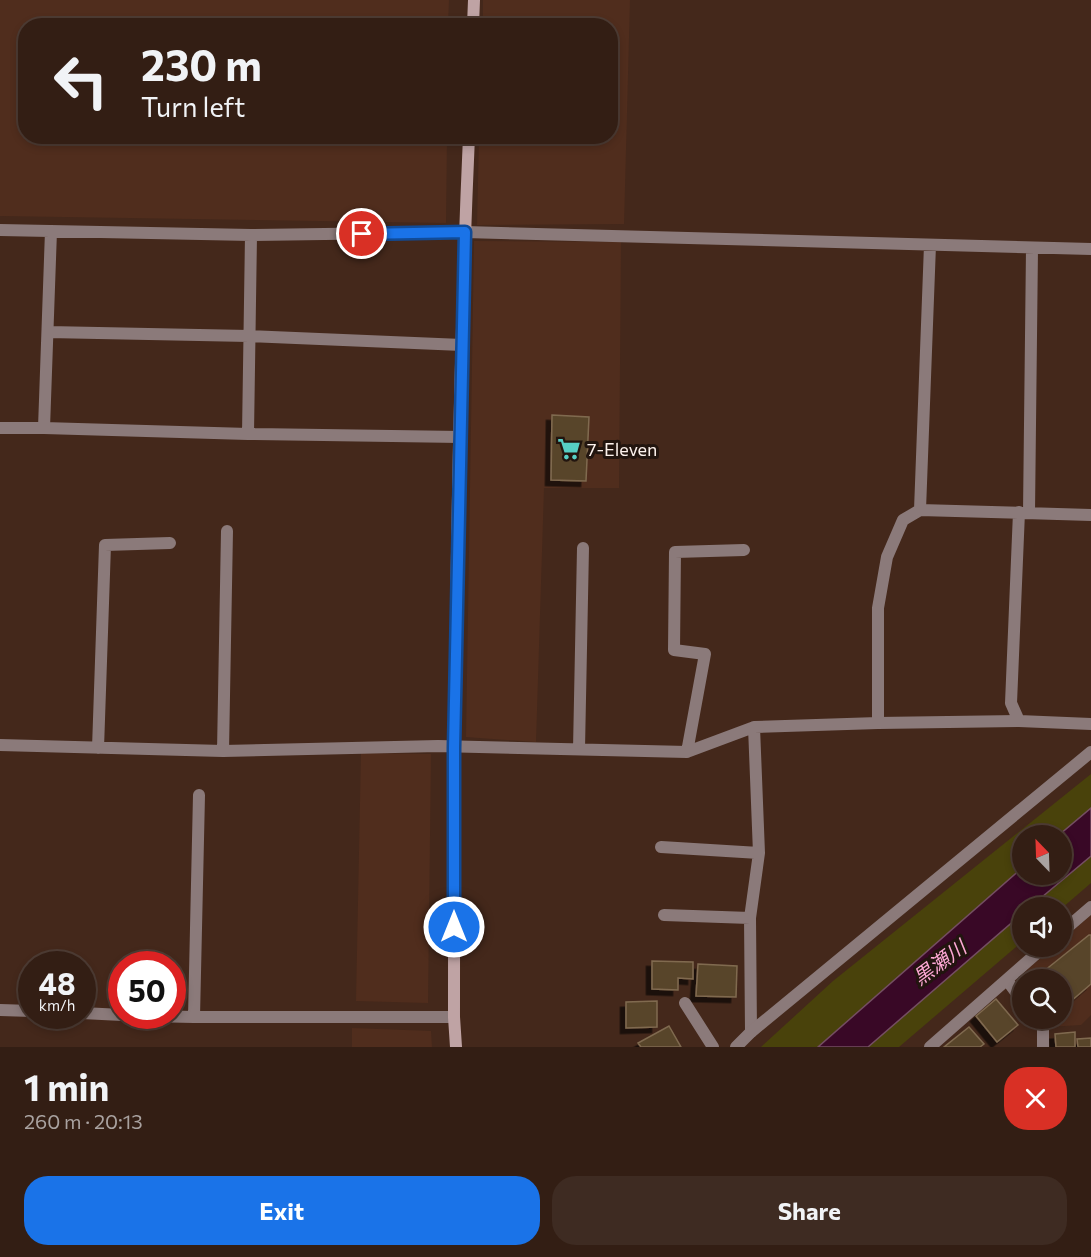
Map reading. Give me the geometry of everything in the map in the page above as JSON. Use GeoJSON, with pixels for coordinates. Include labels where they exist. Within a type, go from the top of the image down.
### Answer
{"type":"FeatureCollection","features":[{"type":"Feature","properties":{"kind":"main road"},"geometry":{"type":"LineString","coordinates":[[473,18],[474,0]]}},
{"type":"Feature","properties":{"kind":"main road"},"geometry":{"type":"LineString","coordinates":[[456,1047],[454,748],[468,144]]}},
{"type":"Feature","properties":{"kind":"street"},"geometry":{"type":"LineString","coordinates":[[0,230],[251,235],[465,232],[1091,249]]}},
{"type":"Feature","properties":{"kind":"street"},"geometry":{"type":"LineString","coordinates":[[44,428],[51,231]]}},
{"type":"Feature","properties":{"kind":"street"},"geometry":{"type":"LineString","coordinates":[[248,434],[251,235]]}},
{"type":"Feature","properties":{"kind":"street"},"geometry":{"type":"LineString","coordinates":[[920,510],[930,245]]}},
{"type":"Feature","properties":{"kind":"street"},"geometry":{"type":"LineString","coordinates":[[1019,721],[1011,703],[1024,513],[1032,248]]}},
{"type":"Feature","properties":{"kind":"street"},"geometry":{"type":"LineString","coordinates":[[48,332],[249,336],[462,345]]}},
{"type":"Feature","properties":{"kind":"street"},"geometry":{"type":"LineString","coordinates":[[0,428],[461,437]]}},
{"type":"Feature","properties":{"kind":"street"},"geometry":{"type":"LineString","coordinates":[[878,723],[878,608],[887,557],[903,520],[920,510],[1091,515]]}},
{"type":"Feature","properties":{"kind":"street"},"geometry":{"type":"LineString","coordinates":[[223,751],[227,531]]}},
{"type":"Feature","properties":{"kind":"street"},"geometry":{"type":"LineString","coordinates":[[98,748],[105,545],[170,543]]}},
{"type":"Feature","properties":{"kind":"street"},"geometry":{"type":"LineString","coordinates":[[579,749],[583,548]]}},
{"type":"Feature","properties":{"kind":"street"},"geometry":{"type":"LineString","coordinates":[[687,752],[705,654],[674,650],[675,552],[744,550]]}},
{"type":"Feature","properties":{"kind":"street"},"geometry":{"type":"LineString","coordinates":[[0,745],[223,751],[438,746],[687,752],[754,727],[1019,721],[1091,724]]}},
{"type":"Feature","properties":{"kind":"street"},"geometry":{"type":"LineString","coordinates":[[752,1032],[750,918],[759,854],[754,727]]}},
{"type":"Feature","properties":{"kind":"street"},"geometry":{"type":"LineString","coordinates":[[736,1047],[1091,752]]}},
{"type":"Feature","properties":{"kind":"street"},"geometry":{"type":"LineString","coordinates":[[194,1017],[199,795]]}},
{"type":"Feature","properties":{"kind":"street"},"geometry":{"type":"LineString","coordinates":[[661,847],[759,854]]}},
{"type":"Feature","properties":{"kind":"street"},"geometry":{"type":"LineString","coordinates":[[1072,923],[1091,907]]}},
{"type":"Feature","properties":{"kind":"street"},"geometry":{"type":"LineString","coordinates":[[664,915],[750,918]]}},
{"type":"Feature","properties":{"kind":"street"},"geometry":{"type":"LineString","coordinates":[[930,1047],[1033,957]]}},
{"type":"Feature","properties":{"kind":"street"},"geometry":{"type":"LineString","coordinates":[[1007,980],[1012,987]]}},
{"type":"Feature","properties":{"kind":"street"},"geometry":{"type":"LineString","coordinates":[[685,1003],[713,1047]]}},
{"type":"Feature","properties":{"kind":"street"},"geometry":{"type":"LineString","coordinates":[[0,1010],[18,1011]]}},
{"type":"Feature","properties":{"kind":"street"},"geometry":{"type":"LineString","coordinates":[[186,1017],[454,1017]]}},
{"type":"Feature","properties":{"kind":"street"},"geometry":{"type":"LineString","coordinates":[[1043,1029],[1043,1047]]}},
{"type":"Feature","properties":{"kind":"shaded area"},"geometry":{"type":"Polygon","coordinates":[[[0,0],[449,0],[448,18],[18,18],[18,144],[447,144],[446,223],[0,216],[0,0]]]}},
{"type":"Feature","properties":{"kind":"shaded area"},"geometry":{"type":"Polygon","coordinates":[[[483,0],[630,0],[624,224],[477,225],[479,144],[618,144],[618,18],[483,18],[483,0]]]}},
{"type":"Feature","properties":{"kind":"shaded area"},"geometry":{"type":"Polygon","coordinates":[[[474,241],[621,242],[619,488],[544,488],[536,742],[466,737],[474,241]]]}},
{"type":"Feature","properties":{"kind":"shaded area"},"geometry":{"type":"Polygon","coordinates":[[[361,753],[431,754],[428,1003],[356,1001],[361,753]]]}},
{"type":"Feature","properties":{"kind":"shaded area"},"geometry":{"type":"Polygon","coordinates":[[[1091,774],[1091,883],[1072,899],[1072,897],[1012,897],[1012,950],[899,1047],[761,1047],[833,981],[1012,837],[1012,885],[1072,885],[1072,825],[1027,825],[1091,774]]]}},
{"type":"Feature","properties":{"kind":"shaded area"},"geometry":{"type":"Polygon","coordinates":[[[1091,915],[1091,1015],[1081,1025],[1072,1026],[1072,969],[1028,969],[1042,957],[1072,957],[1072,931],[1091,915]]]}},
{"type":"Feature","properties":{"kind":"shaded area"},"geometry":{"type":"Polygon","coordinates":[[[352,1028],[431,1031],[432,1047],[352,1047],[352,1028]]]}},
{"type":"Feature","properties":{"kind":"water"},"geometry":{"type":"Polygon","coordinates":[[[1091,808],[1091,856],[1072,872],[1072,825],[1091,808]]]}},
{"type":"Feature","properties":{"kind":"water","name":"黒瀬川"},"geometry":{"type":"Polygon","coordinates":[[[1012,877],[1012,885],[1056,885],[1042,897],[1012,897],[1012,923],[868,1047],[818,1047],[1012,877]]]}},
{"type":"Feature","properties":{"kind":"building","name":"7-Eleven"},"geometry":{"type":"Polygon","coordinates":[[[552,415],[589,417],[586,481],[551,480],[552,415]]]}},
{"type":"Feature","properties":{"kind":"building"},"geometry":{"type":"Polygon","coordinates":[[[1091,935],[1091,984],[1072,1000],[1072,969],[1046,969],[1062,957],[1072,957],[1072,949],[1091,935]]]}},
{"type":"Feature","properties":{"kind":"building"},"geometry":{"type":"Polygon","coordinates":[[[652,961],[693,962],[693,979],[678,978],[678,990],[652,989],[652,961]]]}},
{"type":"Feature","properties":{"kind":"building"},"geometry":{"type":"Polygon","coordinates":[[[698,964],[737,966],[736,997],[696,996],[698,964]]]}},
{"type":"Feature","properties":{"kind":"building"},"geometry":{"type":"Polygon","coordinates":[[[996,999],[1012,1018],[1013,1029],[997,1042],[976,1016],[996,999]]]}},
{"type":"Feature","properties":{"kind":"building"},"geometry":{"type":"Polygon","coordinates":[[[657,1001],[657,1027],[626,1028],[626,1002],[657,1001]]]}},
{"type":"Feature","properties":{"kind":"building"},"geometry":{"type":"Polygon","coordinates":[[[669,1026],[681,1047],[641,1047],[638,1043],[669,1026]]]}},
{"type":"Feature","properties":{"kind":"building"},"geometry":{"type":"Polygon","coordinates":[[[969,1027],[984,1044],[980,1047],[944,1047],[969,1027]]]}},
{"type":"Feature","properties":{"kind":"building"},"geometry":{"type":"Polygon","coordinates":[[[1075,1032],[1075,1047],[1056,1047],[1055,1034],[1075,1032]]]}},
{"type":"Feature","properties":{"kind":"building"},"geometry":{"type":"Polygon","coordinates":[[[1091,1038],[1091,1047],[1078,1047],[1077,1039],[1091,1038]]]}},
{"type":"Feature","properties":{"kind":"place","name":"7-Eleven"},"geometry":{"type":"Point","coordinates":[569,449]}},
{"type":"Feature","properties":{"kind":"route"},"geometry":{"type":"LineString","coordinates":[[362,234],[465,232],[454,748],[454,927]]}}]}
